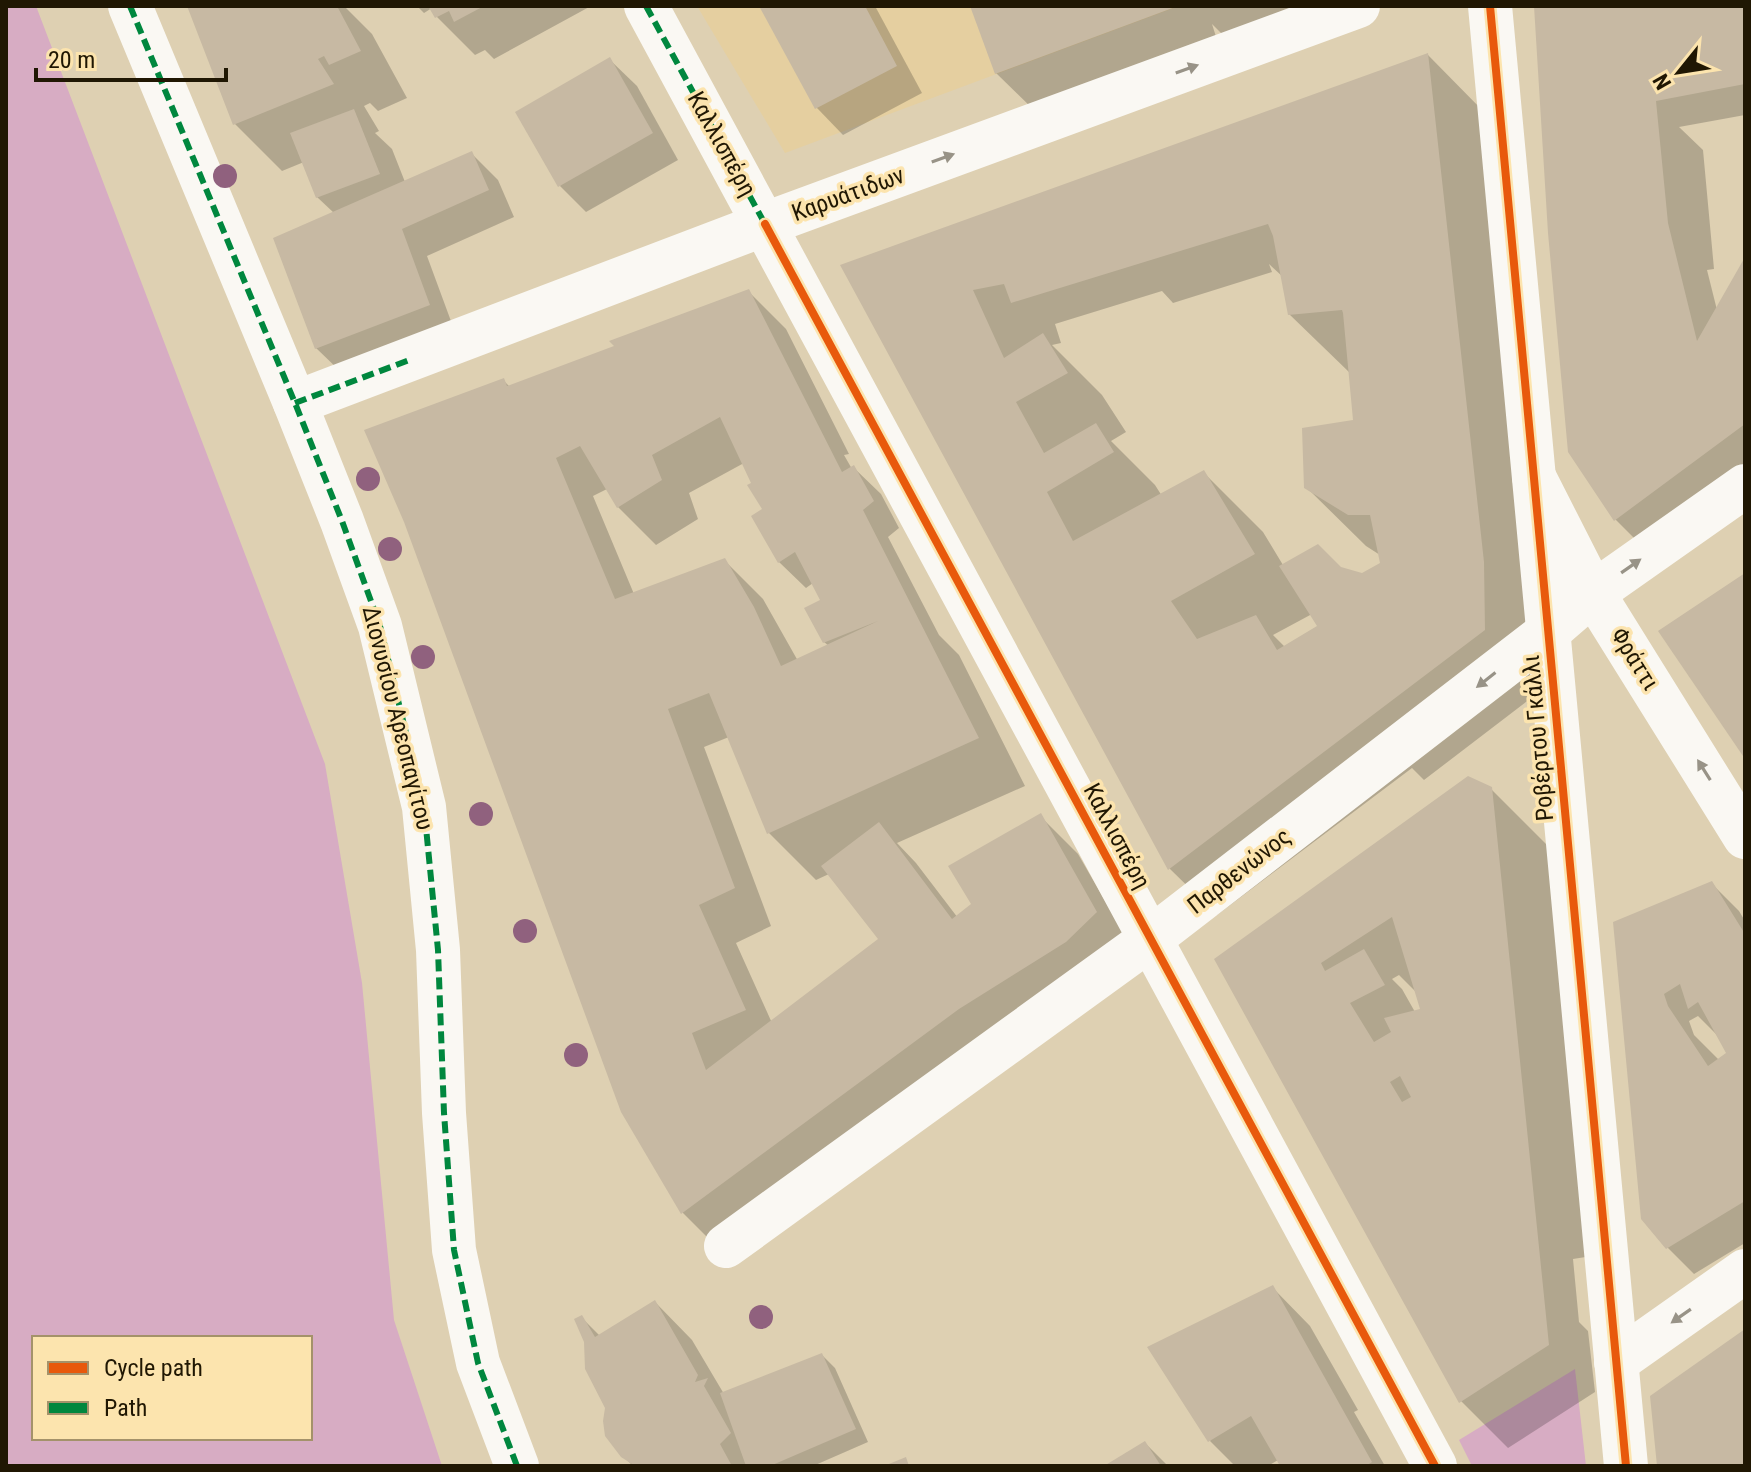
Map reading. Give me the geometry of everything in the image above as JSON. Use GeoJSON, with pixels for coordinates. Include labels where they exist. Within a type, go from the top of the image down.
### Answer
{"type":"FeatureCollection","features":[{"type":"Feature","properties":{"kind":"street","name":"Διονυσίου Αρεοπαγίτου"},"geometry":{"type":"LineString","coordinates":[[130,6],[295,403],[380,626],[424,807],[438,950],[444,1113],[454,1250],[478,1363],[517,1466]]}},
{"type":"Feature","properties":{"kind":"street","name":"Καλλισπέρη"},"geometry":{"type":"LineString","coordinates":[[646,6],[1435,1466]]}},
{"type":"Feature","properties":{"kind":"street","name":"Καρυάτιδων"},"geometry":{"type":"LineString","coordinates":[[295,403],[765,224],[1358,6]]}},
{"type":"Feature","properties":{"kind":"street","name":"Ροβέρτου Γκάλλι"},"geometry":{"type":"LineString","coordinates":[[1490,6],[1626,1466]]}},
{"type":"Feature","properties":{"kind":"street","name":"Φράττι"},"geometry":{"type":"LineString","coordinates":[[1534,477],[1593,593],[1745,837]]}},
{"type":"Feature","properties":{"kind":"street","name":"Παρθενώνος"},"geometry":{"type":"LineString","coordinates":[[726,1246],[1150,939],[1548,632],[1593,593],[1745,486]]}},
{"type":"Feature","properties":{"kind":"street"},"geometry":{"type":"LineString","coordinates":[[1616,1362],[1745,1271]]}},
{"type":"Feature","properties":{"kind":"shaded area"},"geometry":{"type":"Polygon","coordinates":[[[6,6],[36,6],[325,764],[362,983],[394,1320],[442,1466],[6,1466],[6,6]]]}},
{"type":"Feature","properties":{"kind":"shaded area"},"geometry":{"type":"Polygon","coordinates":[[[697,6],[1179,6],[785,153],[697,6]]]}},
{"type":"Feature","properties":{"kind":"shaded area"},"geometry":{"type":"Polygon","coordinates":[[[1575,1369],[1586,1466],[1472,1466],[1459,1440],[1575,1369]]]}},
{"type":"Feature","properties":{"kind":"building"},"geometry":{"type":"Polygon","coordinates":[[[187,6],[337,6],[361,51],[329,65],[324,56],[318,59],[334,84],[233,125],[187,6]]]}},
{"type":"Feature","properties":{"kind":"building"},"geometry":{"type":"Polygon","coordinates":[[[428,6],[484,6],[454,22],[449,11],[435,18],[428,6]]]}},
{"type":"Feature","properties":{"kind":"building"},"geometry":{"type":"Polygon","coordinates":[[[759,6],[865,6],[897,66],[815,109],[759,6]]]}},
{"type":"Feature","properties":{"kind":"building"},"geometry":{"type":"Polygon","coordinates":[[[970,6],[1178,6],[995,74],[970,6]]]}},
{"type":"Feature","properties":{"kind":"building"},"geometry":{"type":"Polygon","coordinates":[[[1534,6],[1745,6],[1745,84],[1656,101],[1668,223],[1697,341],[1745,257],[1745,424],[1614,521],[1568,452],[1548,233],[1534,6]]]}},
{"type":"Feature","properties":{"kind":"building"},"geometry":{"type":"Polygon","coordinates":[[[1428,53],[1484,562],[1485,630],[1168,870],[840,265],[1428,53]],[[1268,224],[1011,303],[1004,284],[973,290],[1004,358],[1043,333],[1068,373],[1016,402],[1044,453],[1096,423],[1114,452],[1047,492],[1073,541],[1204,470],[1255,554],[1171,601],[1197,639],[1256,615],[1277,650],[1317,626],[1279,566],[1318,544],[1341,567],[1362,573],[1380,563],[1370,515],[1348,515],[1304,488],[1302,428],[1353,420],[1343,313],[1342,310],[1288,315],[1268,224]]]}},
{"type":"Feature","properties":{"kind":"building"},"geometry":{"type":"Polygon","coordinates":[[[610,57],[653,133],[558,187],[515,112],[610,57]]]}},
{"type":"Feature","properties":{"kind":"building"},"geometry":{"type":"Polygon","coordinates":[[[354,109],[380,174],[316,198],[290,133],[354,109]]]}},
{"type":"Feature","properties":{"kind":"building"},"geometry":{"type":"Polygon","coordinates":[[[472,151],[489,190],[402,229],[430,305],[315,349],[273,238],[472,151]]]}},
{"type":"Feature","properties":{"kind":"building"},"geometry":{"type":"Polygon","coordinates":[[[749,289],[842,472],[854,465],[874,501],[863,510],[979,738],[767,834],[709,693],[668,709],[735,888],[699,905],[746,1010],[692,1033],[706,1070],[878,939],[821,866],[879,822],[952,919],[971,904],[948,866],[1041,813],[1097,912],[1066,942],[959,1009],[681,1214],[621,1112],[404,522],[364,430],[504,378],[507,386],[614,346],[609,341],[749,289]],[[720,417],[652,455],[662,480],[617,508],[580,446],[556,458],[615,599],[725,558],[754,607],[781,666],[878,621],[823,643],[804,608],[820,600],[795,552],[778,563],[751,516],[762,509],[747,485],[751,483],[720,417]]]}},
{"type":"Feature","properties":{"kind":"building"},"geometry":{"type":"Polygon","coordinates":[[[1745,573],[1745,759],[1658,631],[1745,573]]]}},
{"type":"Feature","properties":{"kind":"building"},"geometry":{"type":"Polygon","coordinates":[[[1468,776],[1492,787],[1549,1345],[1459,1403],[1214,959],[1468,776]],[[1392,917],[1321,963],[1325,971],[1364,949],[1385,985],[1350,1003],[1374,1042],[1391,1032],[1384,1018],[1420,1009],[1392,917]],[[1400,1076],[1390,1082],[1402,1102],[1411,1097],[1400,1076]]]}},
{"type":"Feature","properties":{"kind":"building"},"geometry":{"type":"Polygon","coordinates":[[[1712,881],[1745,934],[1745,1201],[1666,1249],[1641,1219],[1613,922],[1712,881]],[[1680,984],[1664,994],[1668,1006],[1708,1066],[1726,1053],[1698,1002],[1688,1009],[1680,984]]]}},
{"type":"Feature","properties":{"kind":"building"},"geometry":{"type":"Polygon","coordinates":[[[1273,1285],[1372,1462],[1366,1466],[1280,1466],[1251,1416],[1208,1442],[1147,1347],[1273,1285]]]}},
{"type":"Feature","properties":{"kind":"building"},"geometry":{"type":"Polygon","coordinates":[[[655,1300],[698,1375],[695,1382],[708,1378],[704,1386],[731,1433],[720,1444],[732,1466],[635,1466],[621,1457],[605,1436],[605,1408],[585,1369],[584,1342],[574,1319],[582,1315],[595,1337],[655,1300]]]}},
{"type":"Feature","properties":{"kind":"building"},"geometry":{"type":"Polygon","coordinates":[[[1745,1329],[1745,1466],[1657,1466],[1650,1396],[1745,1329]]]}},
{"type":"Feature","properties":{"kind":"building"},"geometry":{"type":"Polygon","coordinates":[[[822,1353],[856,1429],[770,1466],[746,1466],[720,1393],[822,1353]]]}},
{"type":"Feature","properties":{"kind":"building"},"geometry":{"type":"Polygon","coordinates":[[[1145,1441],[1161,1466],[1104,1466],[1145,1441]]]}},
{"type":"Feature","properties":{"kind":"building"},"geometry":{"type":"Polygon","coordinates":[[[906,1457],[909,1466],[884,1466],[906,1457]]]}},
{"type":"Feature","properties":{"kind":"marked path"},"geometry":{"type":"LineString","coordinates":[[130,6],[295,403],[380,626],[424,807],[438,950],[444,1113],[454,1250],[478,1363],[517,1466]]}},
{"type":"Feature","properties":{"kind":"marked path"},"geometry":{"type":"LineString","coordinates":[[646,6],[765,224]]}},
{"type":"Feature","properties":{"kind":"marked path"},"geometry":{"type":"LineString","coordinates":[[295,403],[412,359]]}},
{"type":"Feature","properties":{"kind":"cycle path"},"geometry":{"type":"LineString","coordinates":[[1490,6],[1626,1466]]}},
{"type":"Feature","properties":{"kind":"cycle path"},"geometry":{"type":"LineString","coordinates":[[765,224],[1435,1466]]}}]}
